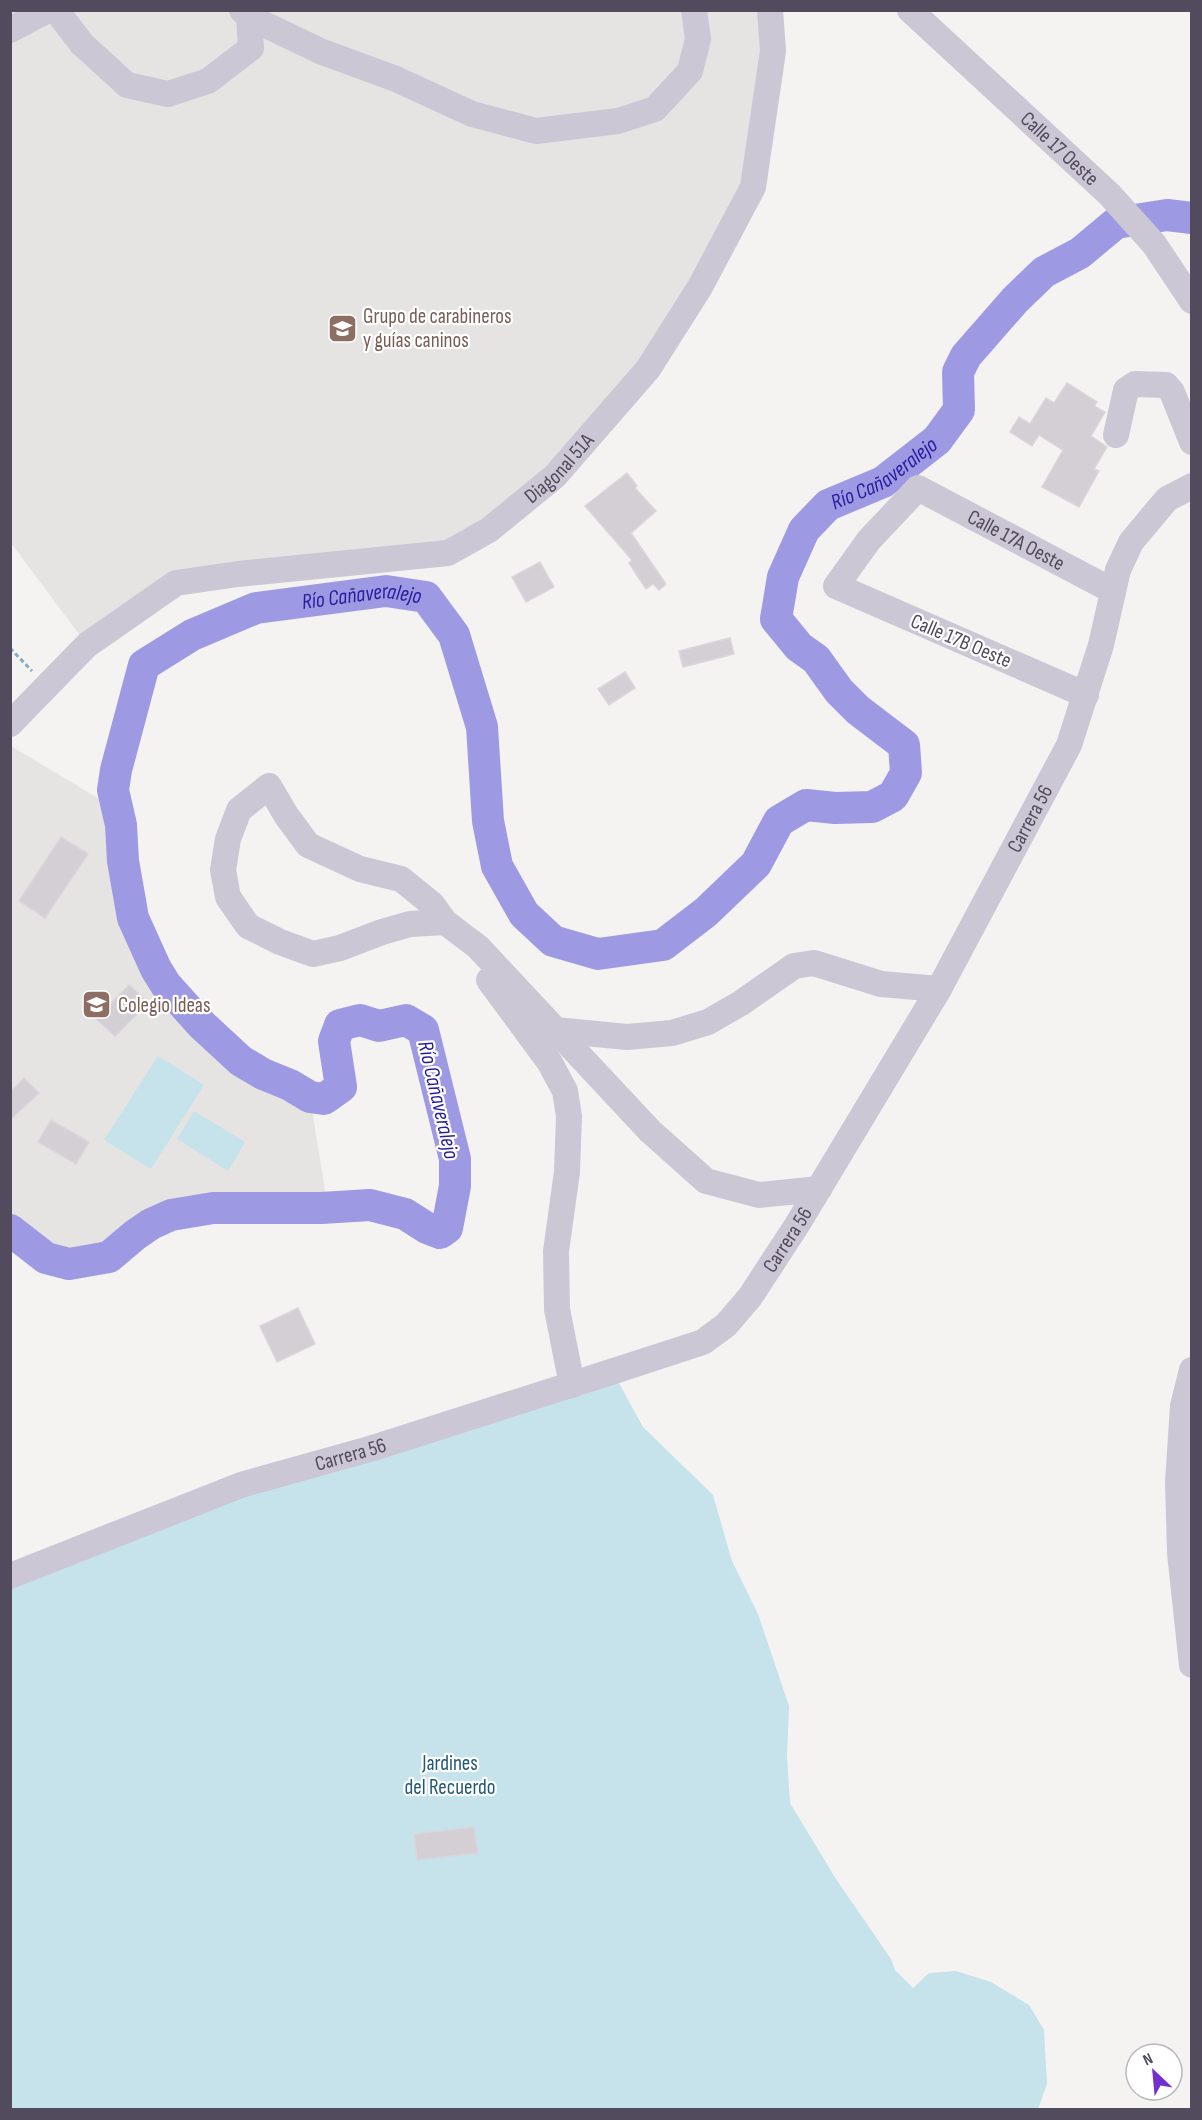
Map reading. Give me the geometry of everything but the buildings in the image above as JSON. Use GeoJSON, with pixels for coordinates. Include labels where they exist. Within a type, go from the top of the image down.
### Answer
{"type":"FeatureCollection","features":[{"type":"Feature","properties":{"kind":"street"},"geometry":{"type":"LineString","coordinates":[[10,30],[48,10]]}},
{"type":"Feature","properties":{"kind":"street"},"geometry":{"type":"LineString","coordinates":[[56,10],[82,44],[126,85],[168,94],[208,81],[251,48],[245,14]]}},
{"type":"Feature","properties":{"kind":"street"},"geometry":{"type":"LineString","coordinates":[[245,14],[320,51],[396,79],[472,114],[536,131],[618,121],[656,109],[690,71],[698,39],[694,10]]}},
{"type":"Feature","properties":{"kind":"street","name":"Diagonal 51A"},"geometry":{"type":"LineString","coordinates":[[10,724],[87,645],[176,583],[238,574],[448,553],[489,530],[555,476],[648,369],[700,287],[753,187],[773,51],[771,10]]}},
{"type":"Feature","properties":{"kind":"street","name":"Calle 17 Oeste"},"geometry":{"type":"LineString","coordinates":[[910,10],[1109,194],[1154,244],[1191,301]]}},
{"type":"Feature","properties":{"kind":"street"},"geometry":{"type":"LineString","coordinates":[[1116,435],[1126,390],[1135,384],[1166,385],[1172,392],[1191,442]]}},
{"type":"Feature","properties":{"kind":"street","name":"Carrera 56"},"geometry":{"type":"LineString","coordinates":[[10,1576],[241,1485],[373,1448],[703,1342],[726,1325],[750,1297],[819,1189],[939,989],[1069,745],[1101,645],[1118,570],[1131,542],[1167,499],[1191,486]]}},
{"type":"Feature","properties":{"kind":"street","name":"Calle 17A Oeste"},"geometry":{"type":"LineString","coordinates":[[836,586],[869,540],[918,488],[1113,591]]}},
{"type":"Feature","properties":{"kind":"street","name":"Calle 17B Oeste"},"geometry":{"type":"LineString","coordinates":[[836,586],[1086,695]]}},
{"type":"Feature","properties":{"kind":"street"},"geometry":{"type":"LineString","coordinates":[[445,922],[410,924],[340,948],[313,954],[280,942],[248,926],[228,897],[223,870],[228,840],[239,810],[269,786],[286,815],[308,845],[360,868],[401,879],[432,904],[445,922],[478,947],[650,1131],[706,1181],[759,1195],[819,1189]]}},
{"type":"Feature","properties":{"kind":"street"},"geometry":{"type":"LineString","coordinates":[[478,947],[478,959],[488,978],[550,1063],[565,1091],[569,1116],[567,1172],[555,1251],[557,1309],[572,1385]]}},
{"type":"Feature","properties":{"kind":"street"},"geometry":{"type":"LineString","coordinates":[[555,1030],[627,1037],[672,1033],[708,1023],[741,1004],[794,966],[814,963],[881,984],[939,989]]}},
{"type":"Feature","properties":{"kind":"street"},"geometry":{"type":"LineString","coordinates":[[1191,1371],[1183,1406],[1178,1482],[1180,1553],[1191,1665]]}},
{"type":"Feature","properties":{"kind":"path"},"geometry":{"type":"LineString","coordinates":[[10,648],[45,686]]}},
{"type":"Feature","properties":{"kind":"shaded area","name":"Grupo de carabineros y guías caninos"},"geometry":{"type":"Polygon","coordinates":[[[11,11],[770,11],[753,187],[700,287],[555,476],[448,553],[176,583],[87,645],[11,543],[11,11]]]}},
{"type":"Feature","properties":{"kind":"shaded area","name":"Colegio Ideas"},"geometry":{"type":"Polygon","coordinates":[[[11,746],[118,810],[123,861],[133,918],[156,969],[166,985],[202,1025],[241,1061],[310,1097],[328,1208],[213,1208],[171,1215],[151,1224],[109,1257],[69,1264],[46,1258],[11,1230],[11,746]]]}},
{"type":"Feature","properties":{"kind":"green space"},"geometry":{"type":"Polygon","coordinates":[[[158,1056],[204,1085],[151,1169],[104,1140],[158,1056]]]}},
{"type":"Feature","properties":{"kind":"green space"},"geometry":{"type":"Polygon","coordinates":[[[194,1111],[245,1142],[228,1171],[177,1139],[194,1111]]]}},
{"type":"Feature","properties":{"kind":"green space","name":"Jardines del Recuerdo"},"geometry":{"type":"Polygon","coordinates":[[[614,1371],[643,1427],[713,1495],[732,1561],[758,1614],[789,1706],[787,1756],[790,1803],[836,1879],[891,1959],[895,1970],[913,1988],[929,1973],[956,1971],[991,1982],[1029,2005],[1044,2030],[1047,2084],[1038,2109],[11,2109],[10,1576],[131,1527],[614,1371]]]}},
{"type":"Feature","properties":{"kind":"waterway","name":"Río Cañaveralejo"},"geometry":{"type":"LineString","coordinates":[[10,1230],[46,1258],[69,1264],[109,1257],[151,1224],[171,1215],[213,1208],[321,1208],[370,1205],[405,1214],[427,1228],[440,1233],[447,1228],[455,1186],[455,1159],[423,1030],[406,1020],[379,1026],[360,1020],[340,1025],[334,1041],[341,1087],[324,1099],[310,1097],[241,1061],[202,1025],[166,985],[156,969],[133,918],[123,861],[121,825],[113,790],[116,770],[144,665],[192,635],[256,608],[386,591],[426,597],[454,635],[482,727],[488,821],[497,866],[524,914],[553,941],[598,954],[663,945],[706,912],[756,864],[779,821],[806,805],[835,808],[872,807],[893,796],[906,773],[904,745],[858,710],[839,691],[816,659],[799,647],[776,619],[783,577],[804,530],[828,505],[883,482],[937,440],[959,410],[958,372],[966,356],[1015,300],[1044,272],[1080,253],[1116,223],[1167,215],[1192,218]]}},
{"type":"Feature","properties":{"kind":"place","name":"Grupo de carabineros y guías caninos"},"geometry":{"type":"Point","coordinates":[342,328]}},
{"type":"Feature","properties":{"kind":"place","name":"Colegio Ideas"},"geometry":{"type":"Point","coordinates":[97,1005]}}]}
